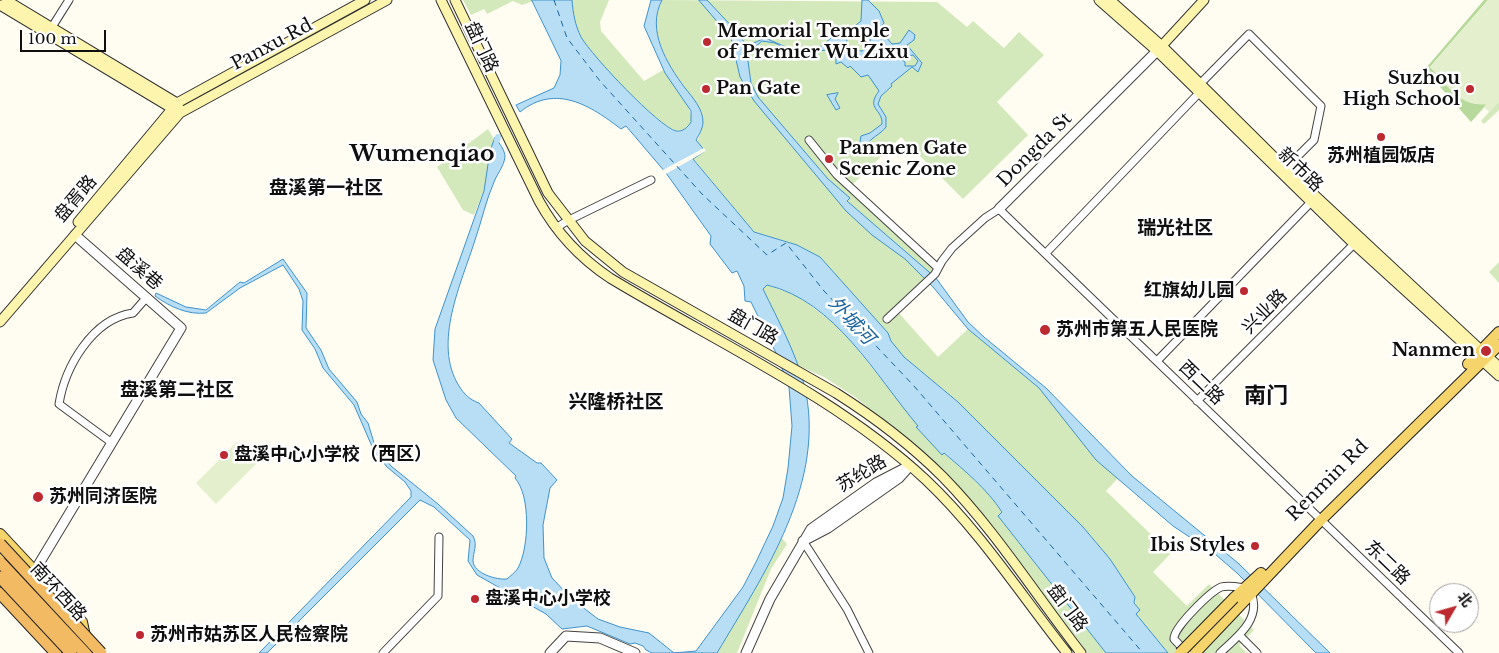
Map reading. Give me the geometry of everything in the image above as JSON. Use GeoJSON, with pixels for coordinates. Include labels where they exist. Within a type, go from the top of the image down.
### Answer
{"type":"FeatureCollection","features":[{"type":"Feature","properties":{"kind":"highway"},"geometry":{"type":"LineString","coordinates":[[0,544],[101,653]]}},
{"type":"Feature","properties":{"kind":"highway"},"geometry":{"type":"LineString","coordinates":[[0,562],[88,651]]}},
{"type":"Feature","properties":{"kind":"highway"},"geometry":{"type":"LineString","coordinates":[[0,578],[71,653]]}},
{"type":"Feature","properties":{"kind":"highway"},"geometry":{"type":"LineString","coordinates":[[0,593],[56,653]]}},
{"type":"Feature","properties":{"kind":"main road"},"geometry":{"type":"LineString","coordinates":[[6,0],[52,27],[177,108]]}},
{"type":"Feature","properties":{"kind":"main road","name":"Panxu Rd"},"geometry":{"type":"LineString","coordinates":[[177,108],[365,0]]}},
{"type":"Feature","properties":{"kind":"main road","name":"Panxu Rd"},"geometry":{"type":"LineString","coordinates":[[177,108],[387,0]]}},
{"type":"Feature","properties":{"kind":"main road","name":"盘门路"},"geometry":{"type":"LineString","coordinates":[[441,0],[530,185],[556,228],[584,258],[610,278],[850,420],[910,466],[938,492],[965,523],[1068,653]]}},
{"type":"Feature","properties":{"kind":"main road","name":"盘门路"},"geometry":{"type":"LineString","coordinates":[[455,0],[546,188],[567,220],[592,248],[614,265],[807,376],[867,414],[919,454],[974,512],[1081,653]]}},
{"type":"Feature","properties":{"kind":"main road","name":"新市路"},"geometry":{"type":"LineString","coordinates":[[1099,0],[1159,48]]}},
{"type":"Feature","properties":{"kind":"main road","name":"新市路"},"geometry":{"type":"LineString","coordinates":[[1110,0],[1313,200],[1481,356]]}},
{"type":"Feature","properties":{"kind":"main road","name":"Dongda St"},"geometry":{"type":"LineString","coordinates":[[1159,48],[1204,0]]}},
{"type":"Feature","properties":{"kind":"main road"},"geometry":{"type":"LineString","coordinates":[[0,5],[177,108]]}},
{"type":"Feature","properties":{"kind":"main road","name":"新市路"},"geometry":{"type":"LineString","coordinates":[[1199,89],[1286,168],[1354,244],[1481,356]]}},
{"type":"Feature","properties":{"kind":"main road","name":"盘胥路"},"geometry":{"type":"LineString","coordinates":[[0,322],[75,235],[177,108]]}},
{"type":"Feature","properties":{"kind":"main road","name":"盘胥路"},"geometry":{"type":"LineString","coordinates":[[0,316],[177,108]]}},
{"type":"Feature","properties":{"kind":"main road","name":"Renmin Rd"},"geometry":{"type":"LineString","coordinates":[[1180,653],[1259,580],[1318,518],[1481,356],[1499,332]]}},
{"type":"Feature","properties":{"kind":"main road","name":"Renmin Rd"},"geometry":{"type":"LineString","coordinates":[[1481,356],[1499,345]]}},
{"type":"Feature","properties":{"kind":"main road"},"geometry":{"type":"LineString","coordinates":[[1481,356],[1499,367]]}},
{"type":"Feature","properties":{"kind":"main road"},"geometry":{"type":"LineString","coordinates":[[1481,356],[1499,376]]}},
{"type":"Feature","properties":{"kind":"main road"},"geometry":{"type":"LineString","coordinates":[[910,466],[919,454]]}},
{"type":"Feature","properties":{"kind":"main road"},"geometry":{"type":"LineString","coordinates":[[0,534],[82,622],[88,651]]}},
{"type":"Feature","properties":{"kind":"main road","name":"南环西路"},"geometry":{"type":"LineString","coordinates":[[0,554],[88,651]]}},
{"type":"Feature","properties":{"kind":"main road"},"geometry":{"type":"LineString","coordinates":[[0,587],[62,653]]}},
{"type":"Feature","properties":{"kind":"main road","name":"Renmin Rd"},"geometry":{"type":"LineString","coordinates":[[1195,653],[1237,602]]}},
{"type":"Feature","properties":{"kind":"street"},"geometry":{"type":"LineString","coordinates":[[52,27],[70,0]]}},
{"type":"Feature","properties":{"kind":"street"},"geometry":{"type":"LineString","coordinates":[[1046,253],[1249,34],[1321,106],[1314,140],[1286,168]]}},
{"type":"Feature","properties":{"kind":"street","name":"Dongda St"},"geometry":{"type":"LineString","coordinates":[[887,320],[926,284],[952,248],[985,218],[999,209],[1159,48]]}},
{"type":"Feature","properties":{"kind":"street"},"geometry":{"type":"LineString","coordinates":[[809,140],[837,175],[937,271]]}},
{"type":"Feature","properties":{"kind":"street"},"geometry":{"type":"LineString","coordinates":[[556,228],[567,220],[651,180]]}},
{"type":"Feature","properties":{"kind":"street"},"geometry":{"type":"LineString","coordinates":[[1157,361],[1313,200]]}},
{"type":"Feature","properties":{"kind":"street","name":"西二路"},"geometry":{"type":"LineString","coordinates":[[999,209],[1318,518]]}},
{"type":"Feature","properties":{"kind":"street","name":"盘溪巷"},"geometry":{"type":"LineString","coordinates":[[75,235],[181,328],[112,443]]}},
{"type":"Feature","properties":{"kind":"street","name":"兴业路"},"geometry":{"type":"LineString","coordinates":[[1197,401],[1354,244]]}},
{"type":"Feature","properties":{"kind":"street"},"geometry":{"type":"LineString","coordinates":[[13,602],[28,583],[112,443],[59,404],[61,389],[77,355],[90,338],[122,315],[133,313],[147,297]]}},
{"type":"Feature","properties":{"kind":"street","name":"苏纶路"},"geometry":{"type":"LineString","coordinates":[[803,542],[828,528],[899,478],[910,466]]}},
{"type":"Feature","properties":{"kind":"street","name":"东二路"},"geometry":{"type":"LineString","coordinates":[[1318,518],[1459,653]]}},
{"type":"Feature","properties":{"kind":"street"},"geometry":{"type":"LineString","coordinates":[[384,653],[438,596],[439,537]]}},
{"type":"Feature","properties":{"kind":"street"},"geometry":{"type":"LineString","coordinates":[[747,652],[770,599],[803,542],[847,609],[869,653]]}},
{"type":"Feature","properties":{"kind":"street"},"geometry":{"type":"LineString","coordinates":[[1187,653],[1174,640],[1176,629],[1213,592],[1226,586],[1248,591],[1254,600],[1253,616],[1239,635],[1220,653]]}},
{"type":"Feature","properties":{"kind":"street"},"geometry":{"type":"LineString","coordinates":[[1239,635],[1257,653]]}},
{"type":"Feature","properties":{"kind":"street"},"geometry":{"type":"LineString","coordinates":[[550,653],[566,636],[600,638],[635,653]]}},
{"type":"Feature","properties":{"kind":"green space"},"geometry":{"type":"Polygon","coordinates":[[[463,0],[533,1],[522,5],[513,1],[487,14],[484,9],[471,15],[463,0]]]}},
{"type":"Feature","properties":{"kind":"green space"},"geometry":{"type":"Polygon","coordinates":[[[572,0],[609,0],[600,22],[601,31],[644,81],[663,70],[680,94],[690,113],[691,122],[687,128],[677,131],[656,117],[641,105],[598,60],[581,37],[577,28],[572,0]]]}},
{"type":"Feature","properties":{"kind":"green space","name":"Panmen Gate Scenic Zone"},"geometry":{"type":"Polygon","coordinates":[[[662,0],[937,2],[967,27],[973,21],[1004,48],[1019,32],[1044,55],[997,102],[1028,135],[963,199],[901,137],[851,186],[932,265],[932,273],[898,312],[938,357],[968,329],[1040,389],[1096,459],[1118,478],[1106,491],[1163,546],[1172,552],[1153,572],[1187,606],[1209,584],[1254,630],[1239,645],[1247,653],[1168,653],[1136,614],[1135,597],[1110,559],[1083,527],[958,402],[904,357],[887,333],[820,257],[797,245],[754,232],[693,158],[702,119],[700,110],[672,68],[661,46],[656,23],[662,0]]]}},
{"type":"Feature","properties":{"kind":"green space"},"geometry":{"type":"Polygon","coordinates":[[[1484,0],[1488,0],[1430,67],[1461,98],[1477,104],[1487,104],[1471,122],[1427,72],[1426,68],[1484,0]]]}},
{"type":"Feature","properties":{"kind":"green space","name":"Suzhou High School"},"geometry":{"type":"Polygon","coordinates":[[[1488,0],[1499,0],[1499,101],[1489,112],[1484,107],[1486,104],[1468,102],[1454,93],[1430,67],[1488,0]]]}},
{"type":"Feature","properties":{"kind":"green space"},"geometry":{"type":"Polygon","coordinates":[[[1499,101],[1499,110],[1484,124],[1481,121],[1499,101]]]}},
{"type":"Feature","properties":{"kind":"green space"},"geometry":{"type":"Polygon","coordinates":[[[488,129],[494,139],[486,185],[474,215],[463,210],[437,167],[488,129]]]}},
{"type":"Feature","properties":{"kind":"green space"},"geometry":{"type":"Polygon","coordinates":[[[1499,262],[1499,283],[1489,272],[1499,262]]]}},
{"type":"Feature","properties":{"kind":"green space"},"geometry":{"type":"Polygon","coordinates":[[[767,285],[798,296],[840,328],[942,455],[943,453],[990,496],[1002,512],[998,516],[1106,653],[1088,653],[975,506],[919,448],[855,397],[824,377],[797,365],[763,289],[767,285]]]}},
{"type":"Feature","properties":{"kind":"green space"},"geometry":{"type":"Polygon","coordinates":[[[237,442],[257,463],[216,504],[196,483],[237,442]]]}},
{"type":"Feature","properties":{"kind":"green space"},"geometry":{"type":"Polygon","coordinates":[[[782,538],[787,544],[771,569],[737,653],[717,653],[782,538]]]}},
{"type":"Feature","properties":{"kind":"water","name":"外城河"},"geometry":{"type":"Polygon","coordinates":[[[532,0],[572,0],[577,28],[581,37],[611,74],[641,105],[667,127],[681,131],[691,122],[691,111],[665,73],[644,26],[651,0],[662,0],[656,23],[661,46],[678,79],[697,104],[703,117],[700,134],[696,140],[705,151],[693,159],[754,232],[797,245],[820,257],[888,333],[891,341],[904,357],[958,402],[1083,527],[1110,559],[1135,597],[1134,603],[1140,610],[1136,614],[1168,653],[1106,653],[998,516],[1002,512],[990,496],[944,453],[942,455],[916,427],[918,426],[852,342],[813,307],[791,294],[767,285],[763,289],[791,348],[804,384],[809,420],[807,456],[799,491],[772,559],[717,653],[674,653],[696,651],[743,587],[773,526],[783,498],[788,468],[792,426],[789,387],[777,355],[751,302],[745,301],[744,286],[737,271],[732,273],[710,244],[711,236],[666,173],[626,126],[621,129],[585,106],[573,101],[560,99],[547,99],[533,103],[520,112],[516,105],[554,88],[560,75],[561,61],[532,0]]]}},
{"type":"Feature","properties":{"kind":"water"},"geometry":{"type":"Polygon","coordinates":[[[699,0],[707,0],[737,32],[747,46],[765,38],[793,50],[822,46],[833,36],[838,39],[861,21],[862,0],[868,0],[879,11],[884,23],[879,29],[892,44],[900,43],[909,30],[915,35],[914,40],[907,45],[922,63],[918,72],[912,67],[891,84],[892,86],[881,96],[878,104],[886,117],[886,127],[870,140],[866,146],[862,146],[856,155],[861,136],[870,133],[882,124],[882,119],[874,105],[875,97],[879,91],[868,75],[861,77],[850,66],[848,68],[841,62],[836,64],[836,56],[827,50],[793,54],[775,43],[762,41],[747,54],[751,83],[758,97],[828,179],[850,198],[847,201],[936,278],[968,322],[1046,388],[1132,476],[1238,563],[1330,653],[1316,653],[1237,573],[1215,554],[1173,526],[1096,460],[1039,388],[968,329],[933,287],[905,259],[872,235],[846,211],[754,101],[740,77],[731,38],[699,0]],[[855,27],[846,35],[847,42],[853,50],[862,51],[870,44],[870,35],[863,27],[855,27]],[[900,52],[898,57],[905,62],[905,66],[915,66],[918,61],[913,55],[908,56],[900,52]]]}},
{"type":"Feature","properties":{"kind":"water"},"geometry":{"type":"Polygon","coordinates":[[[838,93],[835,99],[840,108],[836,110],[827,95],[838,93]]]}},
{"type":"Feature","properties":{"kind":"water"},"geometry":{"type":"Polygon","coordinates":[[[495,137],[503,149],[505,157],[489,196],[457,293],[449,332],[448,351],[451,369],[463,392],[479,403],[512,439],[509,443],[537,463],[541,463],[557,480],[550,488],[543,525],[544,558],[552,578],[572,599],[598,619],[620,627],[649,633],[674,653],[652,653],[643,646],[635,643],[630,644],[587,626],[562,629],[546,614],[477,575],[468,561],[470,540],[434,507],[420,500],[267,653],[259,653],[411,497],[411,491],[405,482],[387,467],[374,451],[354,405],[323,368],[315,349],[302,330],[303,301],[299,289],[283,265],[240,288],[206,313],[193,313],[179,309],[155,296],[156,293],[186,307],[206,310],[240,282],[244,283],[283,259],[307,293],[306,328],[321,350],[329,369],[357,402],[361,414],[368,423],[375,446],[391,466],[438,504],[473,536],[475,545],[474,566],[482,573],[492,577],[507,579],[518,568],[522,559],[527,522],[524,497],[515,478],[516,476],[456,418],[446,400],[433,360],[435,329],[484,191],[490,151],[495,137]]]}},
{"type":"Feature","properties":{"kind":"pier"},"geometry":{"type":"Polygon","coordinates":[[[704,148],[706,151],[664,175],[661,171],[704,148]]]}},
{"type":"Feature","properties":{"kind":"ferry route"},"geometry":{"type":"LineString","coordinates":[[554,0],[567,38],[600,81],[702,194],[767,255],[786,243],[824,291],[914,386],[1143,653]]}},
{"type":"Feature","properties":{"kind":"place","name":"Memorial Temple of Premier Wu Zixu"},"geometry":{"type":"Point","coordinates":[707,42]}},
{"type":"Feature","properties":{"kind":"place","name":"Pan Gate"},"geometry":{"type":"Point","coordinates":[706,89]}},
{"type":"Feature","properties":{"kind":"place","name":"Suzhou High School"},"geometry":{"type":"Point","coordinates":[1470,89]}},
{"type":"Feature","properties":{"kind":"place","name":"苏州植园饭店"},"geometry":{"type":"Point","coordinates":[1381,137]}},
{"type":"Feature","properties":{"kind":"place","name":"Panmen Gate Scenic Zone"},"geometry":{"type":"Point","coordinates":[829,159]}},
{"type":"Feature","properties":{"kind":"place","name":"红旗幼儿园"},"geometry":{"type":"Point","coordinates":[1244,291]}},
{"type":"Feature","properties":{"kind":"place","name":"苏州市第五人民医院"},"geometry":{"type":"Point","coordinates":[1045,330]}},
{"type":"Feature","properties":{"kind":"place","name":"Nanmen"},"geometry":{"type":"Point","coordinates":[1486,351]}},
{"type":"Feature","properties":{"kind":"place","name":"盘溪中心小学校（西区）"},"geometry":{"type":"Point","coordinates":[224,455]}},
{"type":"Feature","properties":{"kind":"place","name":"苏州同济医院"},"geometry":{"type":"Point","coordinates":[38,497]}},
{"type":"Feature","properties":{"kind":"place","name":"Ibis Styles"},"geometry":{"type":"Point","coordinates":[1255,546]}},
{"type":"Feature","properties":{"kind":"place","name":"盘溪中心小学校"},"geometry":{"type":"Point","coordinates":[475,599]}},
{"type":"Feature","properties":{"kind":"place","name":"苏州市姑苏区人民检察院"},"geometry":{"type":"Point","coordinates":[140,635]}},
{"type":"Feature","properties":{"kind":"district","name":"Wumenqiao"},"geometry":{"type":"Point","coordinates":[422,155]}},
{"type":"Feature","properties":{"kind":"district","name":"盘溪第一社区"},"geometry":{"type":"Point","coordinates":[326,189]}},
{"type":"Feature","properties":{"kind":"district","name":"瑞光社区"},"geometry":{"type":"Point","coordinates":[1175,229]}},
{"type":"Feature","properties":{"kind":"district","name":"盘溪第二社区"},"geometry":{"type":"Point","coordinates":[177,391]}},
{"type":"Feature","properties":{"kind":"district","name":"南门"},"geometry":{"type":"Point","coordinates":[1266,397]}},
{"type":"Feature","properties":{"kind":"district","name":"兴隆桥社区"},"geometry":{"type":"Point","coordinates":[616,403]}}]}
